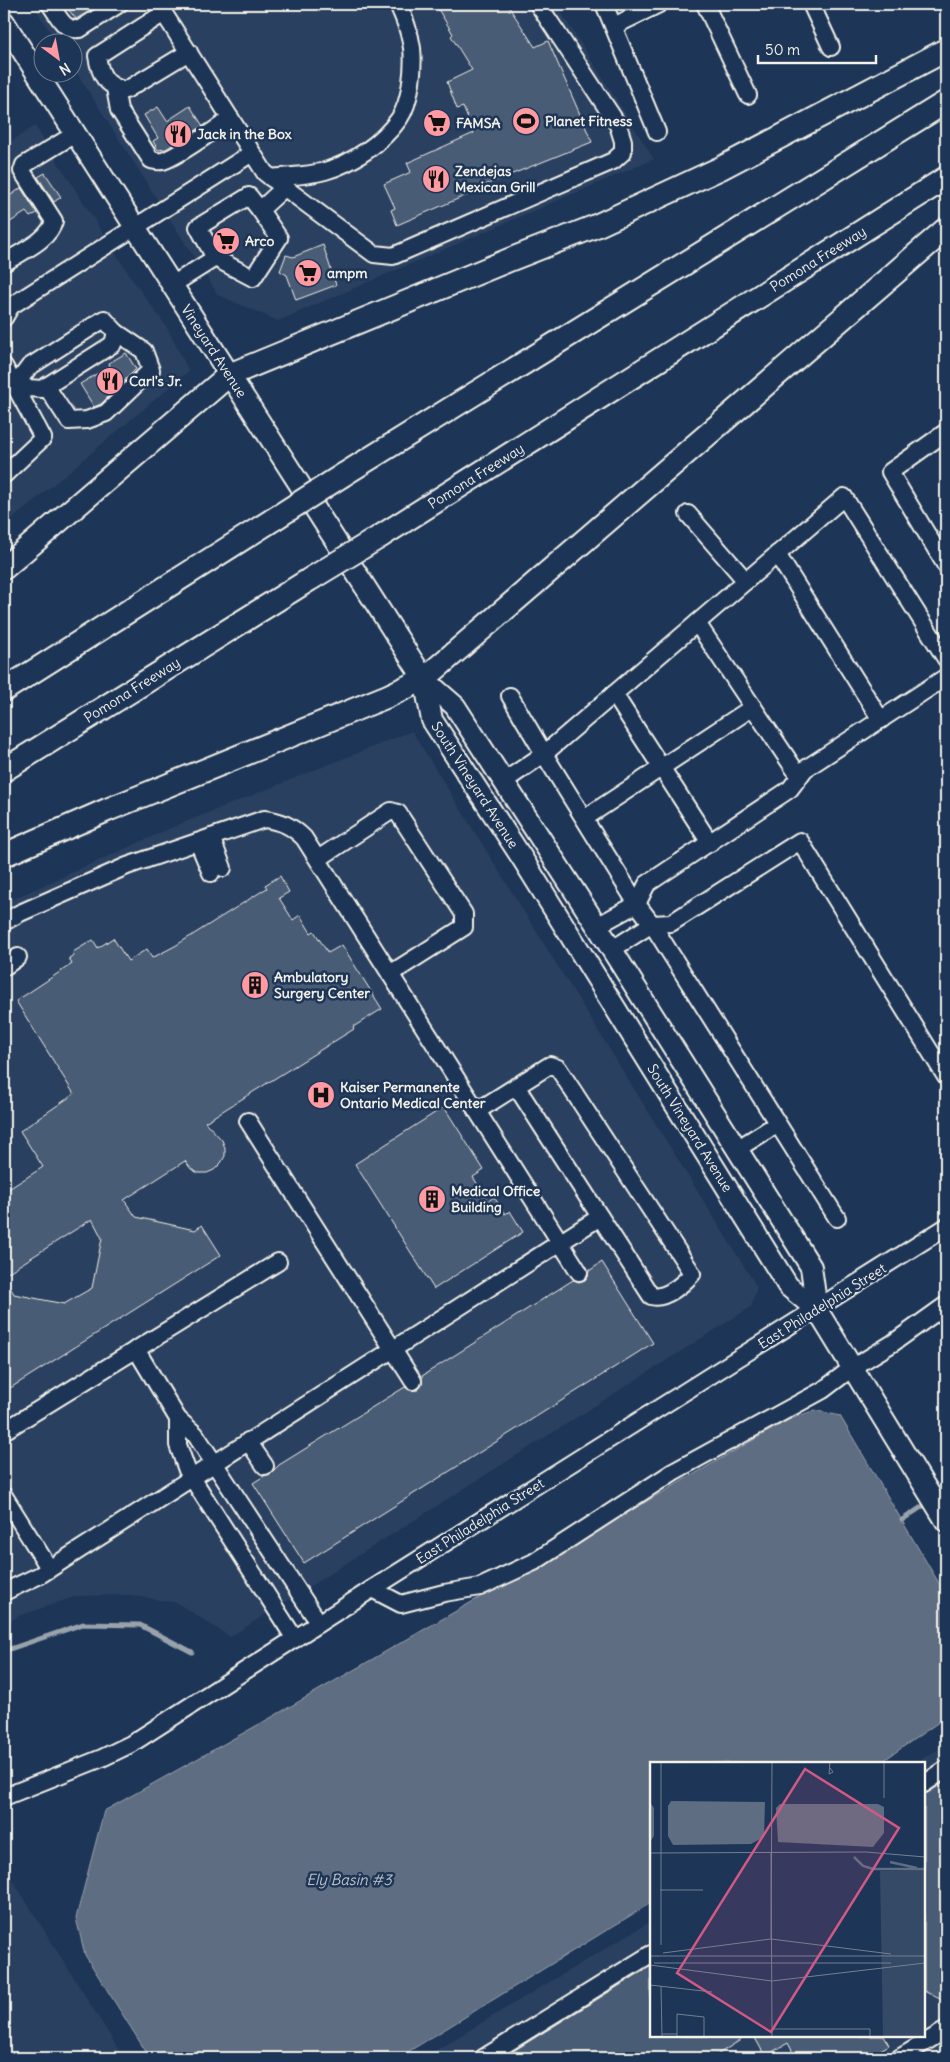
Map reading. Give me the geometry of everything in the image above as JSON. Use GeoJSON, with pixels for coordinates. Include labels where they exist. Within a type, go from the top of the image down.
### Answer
{"type":"FeatureCollection","features":[{"type":"Feature","properties":{"kind":"highway"},"geometry":{"type":"LineString","coordinates":[[4,568],[229,375],[502,262],[596,226],[721,168],[946,50]]}},
{"type":"Feature","properties":{"kind":"highway"},"geometry":{"type":"LineString","coordinates":[[4,690],[343,475],[946,102]]}},
{"type":"Feature","properties":{"kind":"highway","name":"Pomona Freeway"},"geometry":{"type":"LineString","coordinates":[[4,770],[381,536],[946,178]]}},
{"type":"Feature","properties":{"kind":"highway"},"geometry":{"type":"LineString","coordinates":[[4,855],[107,810],[371,703],[424,679],[946,229]]}},
{"type":"Feature","properties":{"kind":"main road","name":"Vineyard Avenue"},"geometry":{"type":"LineString","coordinates":[[5,27],[424,679]]}},
{"type":"Feature","properties":{"kind":"main road","name":"South Vineyard Avenue"},"geometry":{"type":"LineString","coordinates":[[424,679],[455,706],[597,926],[811,1267],[816,1310]]}},
{"type":"Feature","properties":{"kind":"main road","name":"South Vineyard Avenue"},"geometry":{"type":"LineString","coordinates":[[424,679],[432,720],[522,858],[788,1286],[816,1310],[919,1479],[945,1518]]}},
{"type":"Feature","properties":{"kind":"street"},"geometry":{"type":"LineString","coordinates":[[50,4],[67,28],[73,30],[80,28],[119,4]]}},
{"type":"Feature","properties":{"kind":"street"},"geometry":{"type":"LineString","coordinates":[[260,210],[278,183],[324,171],[352,160],[374,146],[400,118],[409,94],[412,64],[409,32],[398,4]]}},
{"type":"Feature","properties":{"kind":"street"},"geometry":{"type":"LineString","coordinates":[[189,52],[126,90],[110,86],[102,74],[97,56],[161,8],[189,52],[252,153],[265,173],[374,254],[393,256],[613,161],[623,152],[624,141],[618,125],[538,4]]}},
{"type":"Feature","properties":{"kind":"street"},"geometry":{"type":"LineString","coordinates":[[604,4],[657,132]]}},
{"type":"Feature","properties":{"kind":"street"},"geometry":{"type":"LineString","coordinates":[[614,26],[659,4]]}},
{"type":"Feature","properties":{"kind":"street"},"geometry":{"type":"LineString","coordinates":[[705,4],[748,95]]}},
{"type":"Feature","properties":{"kind":"street"},"geometry":{"type":"LineString","coordinates":[[811,4],[831,48]]}},
{"type":"Feature","properties":{"kind":"street"},"geometry":{"type":"LineString","coordinates":[[115,88],[119,110],[151,160],[157,162],[164,161],[231,119]]}},
{"type":"Feature","properties":{"kind":"street"},"geometry":{"type":"LineString","coordinates":[[4,263],[41,239],[52,229],[54,221],[22,170],[24,165],[75,134]]}},
{"type":"Feature","properties":{"kind":"street"},"geometry":{"type":"LineString","coordinates":[[6,306],[252,153]]}},
{"type":"Feature","properties":{"kind":"street"},"geometry":{"type":"LineString","coordinates":[[249,196],[279,238],[254,278],[216,258],[198,227],[249,196]]}},
{"type":"Feature","properties":{"kind":"street"},"geometry":{"type":"LineString","coordinates":[[172,285],[216,258]]}},
{"type":"Feature","properties":{"kind":"street"},"geometry":{"type":"LineString","coordinates":[[14,387],[29,367],[104,319],[116,332],[144,350],[151,370],[106,413],[87,420],[69,421],[46,386]]}},
{"type":"Feature","properties":{"kind":"street"},"geometry":{"type":"LineString","coordinates":[[14,387],[42,389],[113,344],[116,332]]}},
{"type":"Feature","properties":{"kind":"street"},"geometry":{"type":"LineString","coordinates":[[4,366],[43,438],[4,475]]}},
{"type":"Feature","properties":{"kind":"street"},"geometry":{"type":"LineString","coordinates":[[946,432],[890,472],[946,566]]}},
{"type":"Feature","properties":{"kind":"street"},"geometry":{"type":"LineString","coordinates":[[503,782],[544,754],[844,497],[946,659]]}},
{"type":"Feature","properties":{"kind":"street"},"geometry":{"type":"LineString","coordinates":[[688,514],[746,581]]}},
{"type":"Feature","properties":{"kind":"street"},"geometry":{"type":"LineString","coordinates":[[777,554],[881,720]]}},
{"type":"Feature","properties":{"kind":"street"},"geometry":{"type":"LineString","coordinates":[[697,623],[799,776]]}},
{"type":"Feature","properties":{"kind":"street"},"geometry":{"type":"LineString","coordinates":[[597,926],[637,904],[647,884],[790,788],[805,769],[946,677]]}},
{"type":"Feature","properties":{"kind":"street"},"geometry":{"type":"LineString","coordinates":[[614,694],[710,843]]}},
{"type":"Feature","properties":{"kind":"street"},"geometry":{"type":"LineString","coordinates":[[510,696],[637,904],[652,924],[837,1218]]}},
{"type":"Feature","properties":{"kind":"street"},"geometry":{"type":"LineString","coordinates":[[585,818],[753,707]]}},
{"type":"Feature","properties":{"kind":"street"},"geometry":{"type":"LineString","coordinates":[[318,859],[391,811],[398,813],[464,914],[464,926],[390,974]]}},
{"type":"Feature","properties":{"kind":"street"},"geometry":{"type":"LineString","coordinates":[[4,922],[20,913],[127,866],[264,819],[277,821],[293,827],[304,838],[318,859],[579,1272]]}},
{"type":"Feature","properties":{"kind":"street"},"geometry":{"type":"LineString","coordinates":[[204,840],[217,870]]}},
{"type":"Feature","properties":{"kind":"street"},"geometry":{"type":"LineString","coordinates":[[611,950],[652,924],[671,923],[800,841],[946,1077]]}},
{"type":"Feature","properties":{"kind":"street"},"geometry":{"type":"LineString","coordinates":[[4,956],[18,957],[4,967]]}},
{"type":"Feature","properties":{"kind":"street"},"geometry":{"type":"LineString","coordinates":[[478,1111],[516,1086],[550,1065],[558,1068],[692,1274],[687,1280],[662,1296],[651,1296],[516,1086]]}},
{"type":"Feature","properties":{"kind":"street"},"geometry":{"type":"LineString","coordinates":[[248,1121],[413,1381]]}},
{"type":"Feature","properties":{"kind":"street"},"geometry":{"type":"LineString","coordinates":[[737,1149],[777,1124]]}},
{"type":"Feature","properties":{"kind":"street"},"geometry":{"type":"LineString","coordinates":[[4,1592],[49,1568],[600,1217]]}},
{"type":"Feature","properties":{"kind":"street","name":"East Philadelphia Street"},"geometry":{"type":"LineString","coordinates":[[4,1797],[102,1758],[131,1744],[372,1589],[946,1227]]}},
{"type":"Feature","properties":{"kind":"street"},"geometry":{"type":"LineString","coordinates":[[4,1431],[278,1262]]}},
{"type":"Feature","properties":{"kind":"street"},"geometry":{"type":"LineString","coordinates":[[372,1589],[402,1604],[444,1593],[480,1587],[534,1562],[673,1472],[823,1390],[852,1368],[893,1343],[946,1305]]}},
{"type":"Feature","properties":{"kind":"street"},"geometry":{"type":"LineString","coordinates":[[136,1349],[178,1418],[195,1434],[319,1623]]}},
{"type":"Feature","properties":{"kind":"street"},"geometry":{"type":"LineString","coordinates":[[178,1418],[178,1445],[187,1470],[295,1638]]}},
{"type":"Feature","properties":{"kind":"street"},"geometry":{"type":"LineString","coordinates":[[248,1441],[265,1466]]}},
{"type":"Feature","properties":{"kind":"street"},"geometry":{"type":"LineString","coordinates":[[4,1496],[49,1568]]}},
{"type":"Feature","properties":{"kind":"street"},"geometry":{"type":"LineString","coordinates":[[925,1783],[946,1769]]}},
{"type":"Feature","properties":{"kind":"street"},"geometry":{"type":"LineString","coordinates":[[483,2058],[650,1955]]}},
{"type":"Feature","properties":{"kind":"street"},"geometry":{"type":"LineString","coordinates":[[898,2058],[912,2048],[946,2030]]}},
{"type":"Feature","properties":{"kind":"shaded area"},"geometry":{"type":"Polygon","coordinates":[[[32,4],[556,4],[654,159],[278,321],[218,295],[82,81],[82,32],[50,32],[32,4]]]}},
{"type":"Feature","properties":{"kind":"shaded area"},"geometry":{"type":"Polygon","coordinates":[[[35,126],[132,279],[166,326],[189,371],[4,526],[4,146],[35,126]]]}},
{"type":"Feature","properties":{"kind":"shaded area","name":"Kaiser Permanente Ontario Medical Center"},"geometry":{"type":"Polygon","coordinates":[[[412,731],[757,1287],[751,1307],[230,1637],[177,1603],[130,1595],[77,1596],[19,1616],[4,1625],[4,903],[180,824],[412,731]]]}},
{"type":"Feature","properties":{"kind":"shaded area"},"geometry":{"type":"Polygon","coordinates":[[[946,1745],[946,2058],[423,2058],[650,1922],[650,2037],[925,2037],[925,1762],[917,1762],[946,1745]]]}},
{"type":"Feature","properties":{"kind":"shaded area"},"geometry":{"type":"Polygon","coordinates":[[[4,1866],[124,2058],[4,2058],[4,1866]]]}},
{"type":"Feature","properties":{"kind":"water"},"geometry":{"type":"Polygon","coordinates":[[[946,1353],[946,1394],[941,1382],[946,1353]]]}},
{"type":"Feature","properties":{"kind":"water","name":"Ely Basin #3"},"geometry":{"type":"Polygon","coordinates":[[[815,1410],[840,1416],[946,1595],[946,1717],[881,1762],[650,1762],[650,1904],[398,2058],[150,2058],[85,1955],[76,1918],[104,1811],[272,1717],[788,1420],[815,1410]]]}},
{"type":"Feature","properties":{"kind":"building"},"geometry":{"type":"Polygon","coordinates":[[[76,4],[101,4],[76,19],[68,9],[76,4]]]}},
{"type":"Feature","properties":{"kind":"building"},"geometry":{"type":"Polygon","coordinates":[[[435,4],[507,4],[535,47],[548,41],[592,142],[480,187],[481,189],[397,225],[391,210],[395,208],[384,184],[411,172],[407,163],[474,133],[463,107],[457,109],[447,82],[472,70],[451,36],[453,34],[435,4]]]}},
{"type":"Feature","properties":{"kind":"building","name":"Jack in the Box"},"geometry":{"type":"Polygon","coordinates":[[[190,106],[203,126],[166,149],[158,150],[153,141],[158,138],[144,115],[158,107],[167,121],[190,106]]]}},
{"type":"Feature","properties":{"kind":"building"},"geometry":{"type":"Polygon","coordinates":[[[45,173],[61,197],[54,202],[38,177],[45,173]]]}},
{"type":"Feature","properties":{"kind":"building"},"geometry":{"type":"Polygon","coordinates":[[[21,188],[37,213],[30,217],[26,212],[4,226],[4,200],[21,188]]]}},
{"type":"Feature","properties":{"kind":"building","name":"ampm"},"geometry":{"type":"Polygon","coordinates":[[[323,245],[336,285],[296,300],[287,275],[280,271],[286,255],[293,257],[323,245]]]}},
{"type":"Feature","properties":{"kind":"building","name":"Carl's Jr."},"geometry":{"type":"Polygon","coordinates":[[[126,353],[136,369],[101,404],[94,407],[80,384],[110,366],[109,363],[126,353]]]}},
{"type":"Feature","properties":{"kind":"building"},"geometry":{"type":"Polygon","coordinates":[[[280,876],[289,892],[279,898],[293,920],[300,915],[311,933],[314,931],[328,953],[342,945],[382,1009],[353,1027],[354,1029],[205,1122],[222,1140],[225,1148],[225,1156],[214,1170],[207,1173],[198,1173],[191,1169],[185,1161],[124,1200],[136,1217],[195,1230],[202,1225],[221,1255],[4,1392],[4,1277],[14,1294],[64,1304],[92,1288],[102,1238],[92,1219],[4,1275],[4,1192],[43,1167],[20,1131],[74,1094],[16,1001],[72,964],[69,958],[74,955],[73,952],[93,940],[98,948],[113,938],[128,961],[147,949],[152,958],[175,946],[267,888],[265,885],[280,876]]]}},
{"type":"Feature","properties":{"kind":"building","name":"Medical Office Building"},"geometry":{"type":"Polygon","coordinates":[[[444,1107],[484,1170],[473,1177],[488,1201],[494,1197],[505,1214],[510,1211],[523,1232],[434,1289],[355,1164],[444,1107]]]}},
{"type":"Feature","properties":{"kind":"building"},"geometry":{"type":"Polygon","coordinates":[[[602,1262],[653,1343],[304,1563],[253,1483],[405,1387],[409,1390],[418,1390],[422,1385],[422,1376],[573,1280],[579,1282],[585,1280],[589,1271],[602,1262]]]}},
{"type":"Feature","properties":{"kind":"building"},"geometry":{"type":"Polygon","coordinates":[[[946,1781],[946,1995],[940,1999],[925,1992],[925,1794],[946,1781]]]}},
{"type":"Feature","properties":{"kind":"building"},"geometry":{"type":"Polygon","coordinates":[[[650,1967],[650,2037],[745,2037],[712,2058],[502,2058],[650,1967]]]}},
{"type":"Feature","properties":{"kind":"building"},"geometry":{"type":"Polygon","coordinates":[[[755,2037],[885,2037],[889,2045],[867,2058],[796,2058],[788,2043],[765,2056],[755,2037]]]}},
{"type":"Feature","properties":{"kind":"waterway"},"geometry":{"type":"LineString","coordinates":[[936,1498],[946,1491]]}},
{"type":"Feature","properties":{"kind":"waterway"},"geometry":{"type":"LineString","coordinates":[[902,1520],[929,1502]]}},
{"type":"Feature","properties":{"kind":"waterway"},"geometry":{"type":"LineString","coordinates":[[4,1651],[83,1624],[140,1625],[192,1652]]}},
{"type":"Feature","properties":{"kind":"place","name":"Planet Fitness"},"geometry":{"type":"Point","coordinates":[526,121]}},
{"type":"Feature","properties":{"kind":"place","name":"FAMSA"},"geometry":{"type":"Point","coordinates":[437,123]}},
{"type":"Feature","properties":{"kind":"place","name":"Jack in the Box"},"geometry":{"type":"Point","coordinates":[178,134]}},
{"type":"Feature","properties":{"kind":"place","name":"Zendejas Mexican Grill"},"geometry":{"type":"Point","coordinates":[436,179]}},
{"type":"Feature","properties":{"kind":"place","name":"Arco"},"geometry":{"type":"Point","coordinates":[226,241]}},
{"type":"Feature","properties":{"kind":"place","name":"ampm"},"geometry":{"type":"Point","coordinates":[308,273]}},
{"type":"Feature","properties":{"kind":"place","name":"Carl's Jr."},"geometry":{"type":"Point","coordinates":[110,381]}},
{"type":"Feature","properties":{"kind":"place","name":"Ambulatory Surgery Center"},"geometry":{"type":"Point","coordinates":[255,985]}},
{"type":"Feature","properties":{"kind":"place","name":"Kaiser Permanente Ontario Medical Center"},"geometry":{"type":"Point","coordinates":[321,1095]}},
{"type":"Feature","properties":{"kind":"place","name":"Medical Office Building"},"geometry":{"type":"Point","coordinates":[432,1199]}}]}
